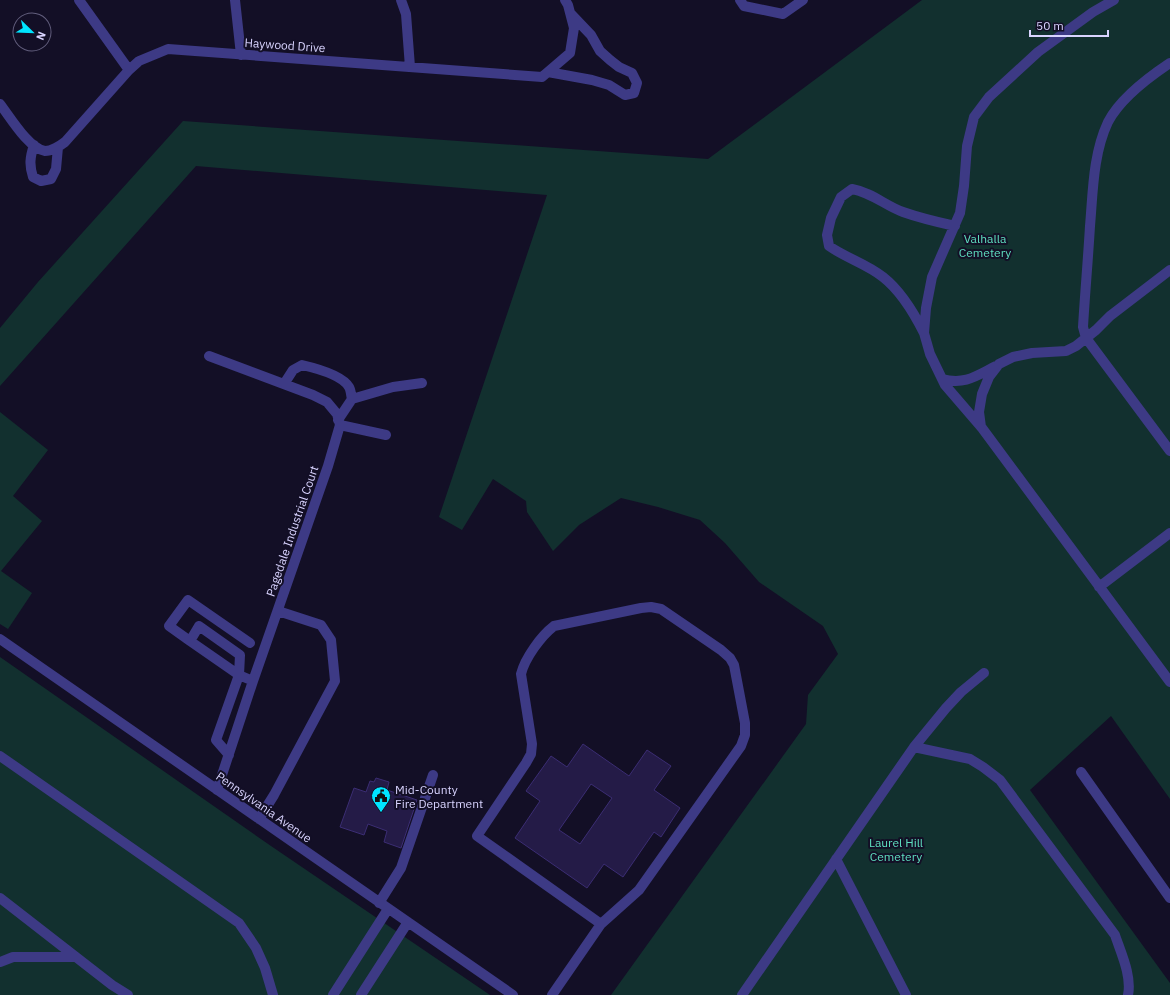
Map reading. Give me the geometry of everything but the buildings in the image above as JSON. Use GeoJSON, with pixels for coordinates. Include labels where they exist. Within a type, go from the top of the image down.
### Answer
{"type":"FeatureCollection","features":[{"type":"Feature","properties":{"kind":"street"},"geometry":{"type":"LineString","coordinates":[[80,0],[129,70]]}},
{"type":"Feature","properties":{"kind":"street"},"geometry":{"type":"LineString","coordinates":[[235,0],[240,55]]}},
{"type":"Feature","properties":{"kind":"street"},"geometry":{"type":"LineString","coordinates":[[400,0],[406,14],[410,67]]}},
{"type":"Feature","properties":{"kind":"street"},"geometry":{"type":"LineString","coordinates":[[565,0],[571,14]]}},
{"type":"Feature","properties":{"kind":"street"},"geometry":{"type":"LineString","coordinates":[[742,3],[783,14],[802,0]]}},
{"type":"Feature","properties":{"kind":"street"},"geometry":{"type":"LineString","coordinates":[[924,333],[926,308],[932,277],[960,213],[967,146],[974,117],[989,97],[1038,52],[1093,12],[1114,0]]}},
{"type":"Feature","properties":{"kind":"street","name":"Haywood Drive"},"geometry":{"type":"LineString","coordinates":[[548,72],[592,80],[609,85],[625,95],[634,93],[637,83],[632,73],[619,67],[600,51],[591,35],[571,14]]}},
{"type":"Feature","properties":{"kind":"street","name":"Haywood Drive"},"geometry":{"type":"LineString","coordinates":[[34,146],[47,151],[58,147],[65,142],[129,70],[139,61],[168,50],[542,77],[570,53],[574,28],[571,14]]}},
{"type":"Feature","properties":{"kind":"street"},"geometry":{"type":"LineString","coordinates":[[1170,63],[1153,75],[1122,103],[1109,121],[1100,143],[1093,181],[1083,327],[1086,338],[1170,451]]}},
{"type":"Feature","properties":{"kind":"street"},"geometry":{"type":"LineString","coordinates":[[0,104],[34,146],[30,156],[30,169],[34,177],[41,181],[51,179],[56,169],[58,147]]}},
{"type":"Feature","properties":{"kind":"street"},"geometry":{"type":"LineString","coordinates":[[955,226],[902,212],[864,191],[852,189],[841,197],[831,218],[827,235],[829,246],[882,276],[898,292],[916,317],[924,333],[930,354],[945,385],[982,428],[1170,682]]}},
{"type":"Feature","properties":{"kind":"street"},"geometry":{"type":"LineString","coordinates":[[942,380],[962,382],[1013,357],[1032,353],[1066,351],[1076,346],[1110,316],[1170,270]]}},
{"type":"Feature","properties":{"kind":"street"},"geometry":{"type":"LineString","coordinates":[[209,356],[313,395],[327,402],[337,414],[339,423],[386,435]]}},
{"type":"Feature","properties":{"kind":"street"},"geometry":{"type":"LineString","coordinates":[[982,428],[979,412],[982,394],[989,377],[999,364]]}},
{"type":"Feature","properties":{"kind":"street"},"geometry":{"type":"LineString","coordinates":[[284,384],[293,370],[302,365],[316,368],[340,379],[349,387],[352,399],[393,387],[422,384]]}},
{"type":"Feature","properties":{"kind":"street","name":"Pagedale Industrial Court"},"geometry":{"type":"LineString","coordinates":[[217,790],[253,681],[328,466],[339,423],[352,399]]}},
{"type":"Feature","properties":{"kind":"street"},"geometry":{"type":"LineString","coordinates":[[1099,587],[1170,533]]}},
{"type":"Feature","properties":{"kind":"street"},"geometry":{"type":"LineString","coordinates":[[250,643],[188,600],[169,626],[239,675],[253,681]]}},
{"type":"Feature","properties":{"kind":"street"},"geometry":{"type":"LineString","coordinates":[[552,995],[602,924],[639,890],[741,746],[745,735],[745,723],[737,680],[734,665],[730,658],[661,609],[651,607],[554,626],[546,632],[523,664],[520,674],[532,744],[531,754],[476,836],[602,924]]}},
{"type":"Feature","properties":{"kind":"street"},"geometry":{"type":"LineString","coordinates":[[259,820],[335,681],[331,640],[321,626],[278,611]]}},
{"type":"Feature","properties":{"kind":"street"},"geometry":{"type":"LineString","coordinates":[[208,632],[216,620]]}},
{"type":"Feature","properties":{"kind":"street"},"geometry":{"type":"LineString","coordinates":[[190,640],[199,626],[240,655],[239,675],[216,740],[229,755]]}},
{"type":"Feature","properties":{"kind":"street","name":"Pennsylvania Avenue"},"geometry":{"type":"LineString","coordinates":[[0,639],[513,995]]}},
{"type":"Feature","properties":{"kind":"street"},"geometry":{"type":"LineString","coordinates":[[742,995],[914,747],[961,692],[984,673]]}},
{"type":"Feature","properties":{"kind":"street"},"geometry":{"type":"LineString","coordinates":[[914,747],[970,759],[1000,780],[1115,935],[1125,965],[1129,988],[1128,995]]}},
{"type":"Feature","properties":{"kind":"street"},"geometry":{"type":"LineString","coordinates":[[0,756],[239,924],[256,948],[265,968],[273,995]]}},
{"type":"Feature","properties":{"kind":"street"},"geometry":{"type":"LineString","coordinates":[[1081,772],[1170,898]]}},
{"type":"Feature","properties":{"kind":"street"},"geometry":{"type":"LineString","coordinates":[[333,995],[384,906],[402,868],[434,775]]}},
{"type":"Feature","properties":{"kind":"street"},"geometry":{"type":"LineString","coordinates":[[836,859],[906,995]]}},
{"type":"Feature","properties":{"kind":"street"},"geometry":{"type":"LineString","coordinates":[[0,898],[75,957],[128,995]]}},
{"type":"Feature","properties":{"kind":"street"},"geometry":{"type":"LineString","coordinates":[[361,995],[408,922]]}},
{"type":"Feature","properties":{"kind":"street"},"geometry":{"type":"LineString","coordinates":[[0,962],[13,957],[75,957]]}},
{"type":"Feature","properties":{"kind":"green space"},"geometry":{"type":"Polygon","coordinates":[[[922,0],[1170,0],[1170,799],[1111,716],[1030,790],[1170,983],[1170,995],[611,995],[806,724],[808,695],[838,654],[823,626],[759,582],[725,543],[700,520],[658,507],[621,498],[579,525],[553,551],[527,512],[526,501],[493,479],[462,530],[439,517],[547,195],[196,166],[0,386],[0,328],[38,282],[183,121],[708,159],[922,0]]]}},
{"type":"Feature","properties":{"kind":"green space"},"geometry":{"type":"Polygon","coordinates":[[[0,412],[48,450],[13,496],[42,521],[1,571],[32,593],[8,629],[0,624],[0,412]]]}},
{"type":"Feature","properties":{"kind":"green space"},"geometry":{"type":"Polygon","coordinates":[[[0,657],[271,846],[490,995],[0,995],[0,657]]]}},
{"type":"Feature","properties":{"kind":"place","name":"Mid-County Fire Department"},"geometry":{"type":"Point","coordinates":[381,813]}},
{"type":"Feature","properties":{"kind":"park label","name":"Valhalla Cemetery"},"geometry":{"type":"Point","coordinates":[985,245]}},
{"type":"Feature","properties":{"kind":"park label","name":"Laurel Hill Cemetery"},"geometry":{"type":"Point","coordinates":[896,849]}}]}
